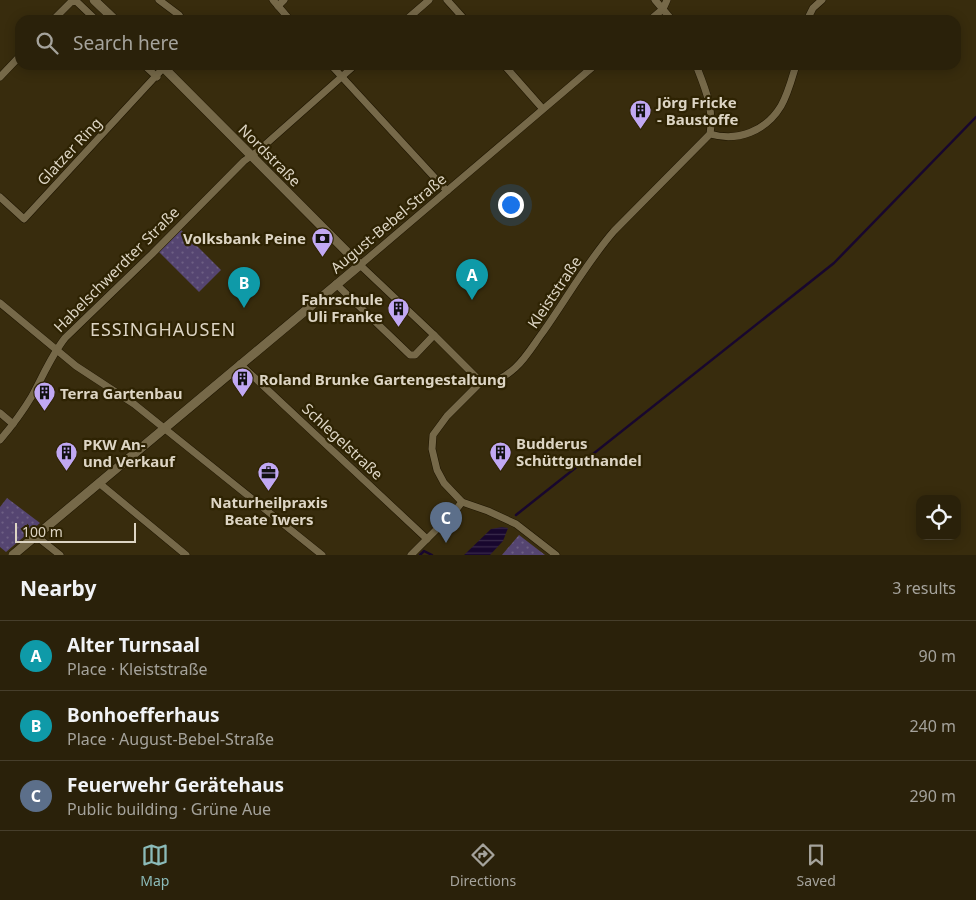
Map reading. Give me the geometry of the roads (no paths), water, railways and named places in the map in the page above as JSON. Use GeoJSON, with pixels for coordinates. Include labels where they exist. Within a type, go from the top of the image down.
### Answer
{"type":"FeatureCollection","features":[{"type":"Feature","properties":{"kind":"street"},"geometry":{"type":"LineString","coordinates":[[94,0],[109,15]]}},
{"type":"Feature","properties":{"kind":"street"},"geometry":{"type":"LineString","coordinates":[[159,0],[179,15]]}},
{"type":"Feature","properties":{"kind":"street"},"geometry":{"type":"LineString","coordinates":[[284,0],[275,3],[286,15]]}},
{"type":"Feature","properties":{"kind":"street"},"geometry":{"type":"LineString","coordinates":[[412,15],[429,0]]}},
{"type":"Feature","properties":{"kind":"street"},"geometry":{"type":"LineString","coordinates":[[447,0],[460,15]]}},
{"type":"Feature","properties":{"kind":"street"},"geometry":{"type":"LineString","coordinates":[[655,0],[668,15]]}},
{"type":"Feature","properties":{"kind":"street"},"geometry":{"type":"LineString","coordinates":[[656,15],[663,9],[667,0]]}},
{"type":"Feature","properties":{"kind":"street"},"geometry":{"type":"LineString","coordinates":[[810,15],[813,8],[822,0]]}},
{"type":"Feature","properties":{"kind":"street"},"geometry":{"type":"LineString","coordinates":[[58,15],[70,2],[76,2],[90,15]]}},
{"type":"Feature","properties":{"kind":"street"},"geometry":{"type":"LineString","coordinates":[[0,77],[15,61]]}},
{"type":"Feature","properties":{"kind":"street"},"geometry":{"type":"LineString","coordinates":[[149,70],[157,77]]}},
{"type":"Feature","properties":{"kind":"street","name":"Glatzer Ring"},"geometry":{"type":"LineString","coordinates":[[0,197],[24,219],[161,70]]}},
{"type":"Feature","properties":{"kind":"street","name":"Nordstraße"},"geometry":{"type":"LineString","coordinates":[[168,70],[360,265]]}},
{"type":"Feature","properties":{"kind":"street"},"geometry":{"type":"LineString","coordinates":[[336,70],[447,192]]}},
{"type":"Feature","properties":{"kind":"street","name":"Habelschwerdter Straße"},"geometry":{"type":"LineString","coordinates":[[0,440],[32,396],[56,350],[65,338],[244,160],[349,70]]}},
{"type":"Feature","properties":{"kind":"street"},"geometry":{"type":"LineString","coordinates":[[508,70],[542,108]]}},
{"type":"Feature","properties":{"kind":"street","name":"August-Bebel-Straße"},"geometry":{"type":"LineString","coordinates":[[13,555],[447,192],[542,108],[589,70]]}},
{"type":"Feature","properties":{"kind":"street"},"geometry":{"type":"LineString","coordinates":[[698,70],[712,110],[710,134],[729,137],[746,136],[765,123],[780,109],[794,70]]}},
{"type":"Feature","properties":{"kind":"street","name":"Kleiststraße"},"geometry":{"type":"LineString","coordinates":[[480,382],[496,381],[516,367],[551,321],[600,248],[614,231],[710,134]]}},
{"type":"Feature","properties":{"kind":"street"},"geometry":{"type":"LineString","coordinates":[[360,265],[434,335],[480,382],[447,416],[432,435],[432,449],[437,470],[444,483],[462,502],[516,524],[556,555]]}},
{"type":"Feature","properties":{"kind":"street"},"geometry":{"type":"LineString","coordinates":[[336,284],[410,355],[415,356],[434,335]]}},
{"type":"Feature","properties":{"kind":"street"},"geometry":{"type":"LineString","coordinates":[[0,303],[76,366],[134,404],[322,555]]}},
{"type":"Feature","properties":{"kind":"street","name":"Schlegelstraße"},"geometry":{"type":"LineString","coordinates":[[240,364],[427,539]]}},
{"type":"Feature","properties":{"kind":"street"},"geometry":{"type":"LineString","coordinates":[[0,413],[13,424]]}},
{"type":"Feature","properties":{"kind":"street"},"geometry":{"type":"LineString","coordinates":[[99,483],[186,555]]}},
{"type":"Feature","properties":{"kind":"street"},"geometry":{"type":"LineString","coordinates":[[411,555],[462,502]]}},
{"type":"Feature","properties":{"kind":"street"},"geometry":{"type":"LineString","coordinates":[[36,536],[60,555]]}},
{"type":"Feature","properties":{"kind":"waterway"},"geometry":{"type":"LineString","coordinates":[[516,515],[834,263],[976,117]]}},
{"type":"Feature","properties":{"kind":"waterway"},"geometry":{"type":"LineString","coordinates":[[420,555],[424,551],[432,555]]}},
{"type":"Feature","properties":{"kind":"place","name":"Jörg Fricke - Baustoffe"},"geometry":{"type":"Point","coordinates":[641,130]}},
{"type":"Feature","properties":{"kind":"place","name":"Volksbank Peine"},"geometry":{"type":"Point","coordinates":[322,257]}},
{"type":"Feature","properties":{"kind":"place","name":"Alter Turnsaal"},"geometry":{"type":"Point","coordinates":[472,300]}},
{"type":"Feature","properties":{"kind":"place","name":"Bonhoefferhaus"},"geometry":{"type":"Point","coordinates":[244,308]}},
{"type":"Feature","properties":{"kind":"place","name":"Fahrschule Uli Franke"},"geometry":{"type":"Point","coordinates":[399,327]}},
{"type":"Feature","properties":{"kind":"place","name":"Roland Brunke Gartengestaltung"},"geometry":{"type":"Point","coordinates":[243,398]}},
{"type":"Feature","properties":{"kind":"place","name":"Terra Gartenbau"},"geometry":{"type":"Point","coordinates":[44,412]}},
{"type":"Feature","properties":{"kind":"place","name":"Budderus Schüttguthandel"},"geometry":{"type":"Point","coordinates":[500,471]}},
{"type":"Feature","properties":{"kind":"place","name":"PKW An- und Verkauf"},"geometry":{"type":"Point","coordinates":[67,472]}},
{"type":"Feature","properties":{"kind":"place","name":"Naturheilpraxis Beate Iwers"},"geometry":{"type":"Point","coordinates":[269,492]}},
{"type":"Feature","properties":{"kind":"place","name":"Feuerwehr Gerätehaus"},"geometry":{"type":"Point","coordinates":[446,543]}},
{"type":"Feature","properties":{"kind":"district","name":"ESSINGHAUSEN"},"geometry":{"type":"Point","coordinates":[163,329]}}]}
